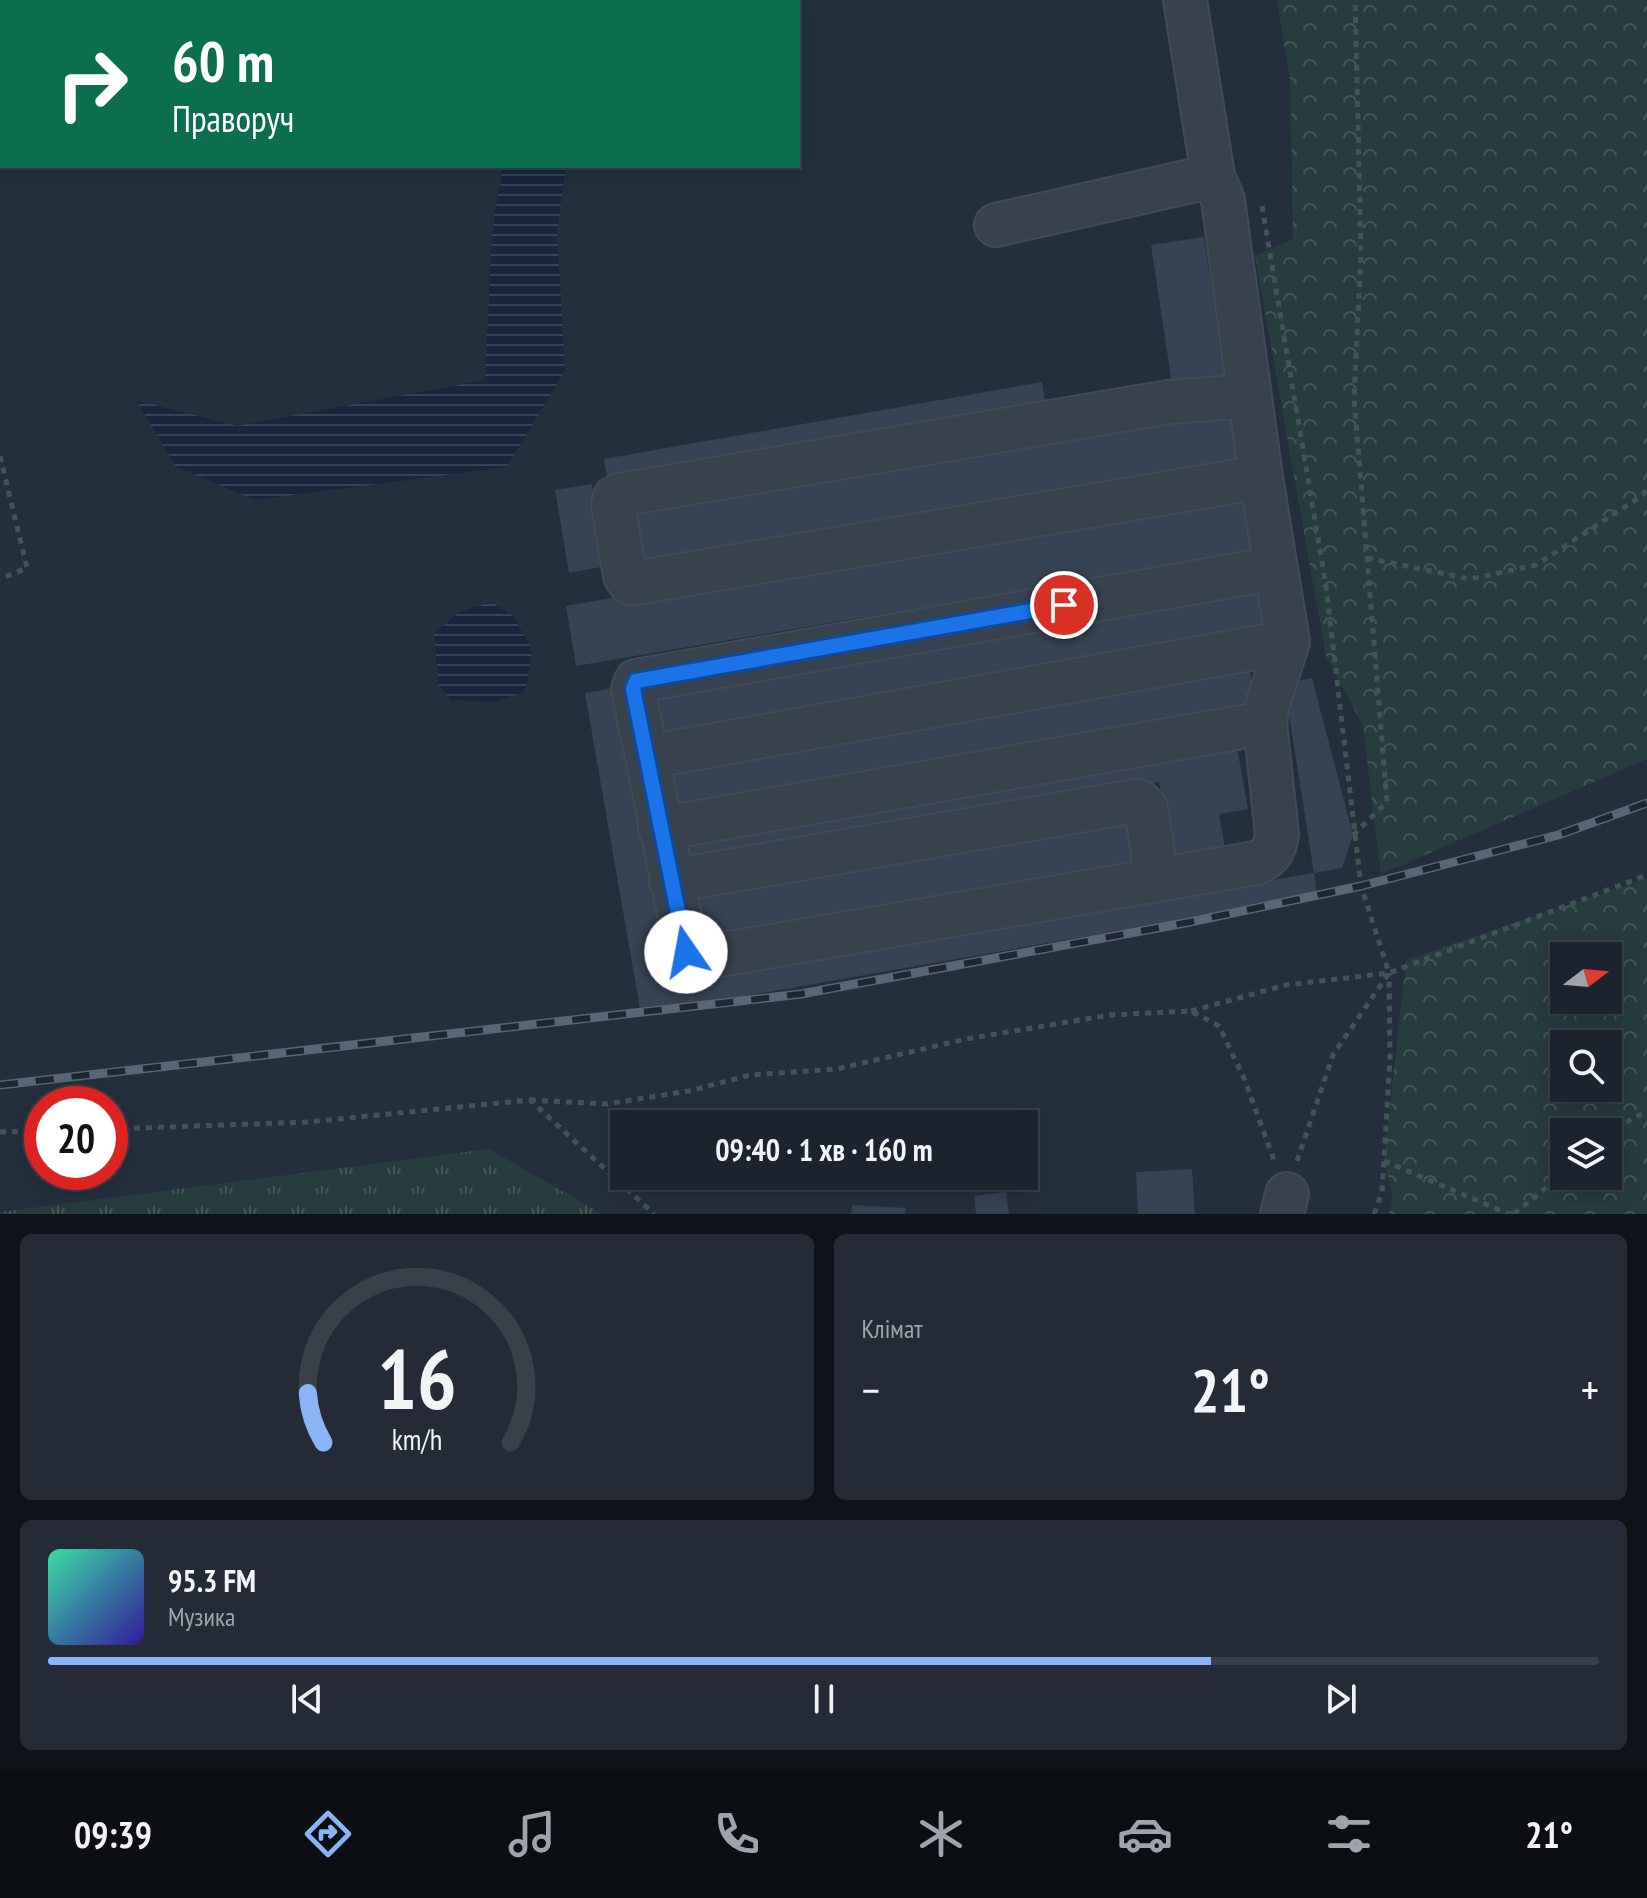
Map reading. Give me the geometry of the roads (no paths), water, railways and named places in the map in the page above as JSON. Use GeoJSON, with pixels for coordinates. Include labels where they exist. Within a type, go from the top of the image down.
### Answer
{"type":"FeatureCollection","features":[{"type":"Feature","properties":{"kind":"lane"},"geometry":{"type":"LineString","coordinates":[[1185,0],[1218,188],[1288,642],[1268,703],[1265,723],[1276,847],[1268,858],[1256,863],[696,959],[691,959],[686,952],[633,689],[636,681],[1276,568]]}},
{"type":"Feature","properties":{"kind":"lane"},"geometry":{"type":"LineString","coordinates":[[996,225],[1218,188]]}},
{"type":"Feature","properties":{"kind":"lane"},"geometry":{"type":"LineString","coordinates":[[1250,396],[1169,402],[620,495],[613,500],[613,505],[625,576],[630,583],[635,583],[1261,477]]}},
{"type":"Feature","properties":{"kind":"lane"},"geometry":{"type":"LineString","coordinates":[[647,757],[1288,642]]}},
{"type":"Feature","properties":{"kind":"lane"},"geometry":{"type":"LineString","coordinates":[[660,829],[1265,723]]}},
{"type":"Feature","properties":{"kind":"lane"},"geometry":{"type":"LineString","coordinates":[[671,881],[1136,801],[1146,808],[1157,880]]}},
{"type":"Feature","properties":{"kind":"water"},"geometry":{"type":"Polygon","coordinates":[[[503,168],[566,168],[557,233],[565,371],[507,467],[255,500],[176,467],[136,400],[237,426],[485,380],[492,233],[503,168]]]}},
{"type":"Feature","properties":{"kind":"water"},"geometry":{"type":"Polygon","coordinates":[[[491,602],[513,616],[532,650],[525,692],[493,702],[451,700],[439,686],[434,634],[459,612],[491,602]]]}},
{"type":"Feature","properties":{"kind":"railway"},"geometry":{"type":"LineString","coordinates":[[0,1085],[801,994],[1190,922],[1361,886],[1558,835],[1647,803]]}}]}
